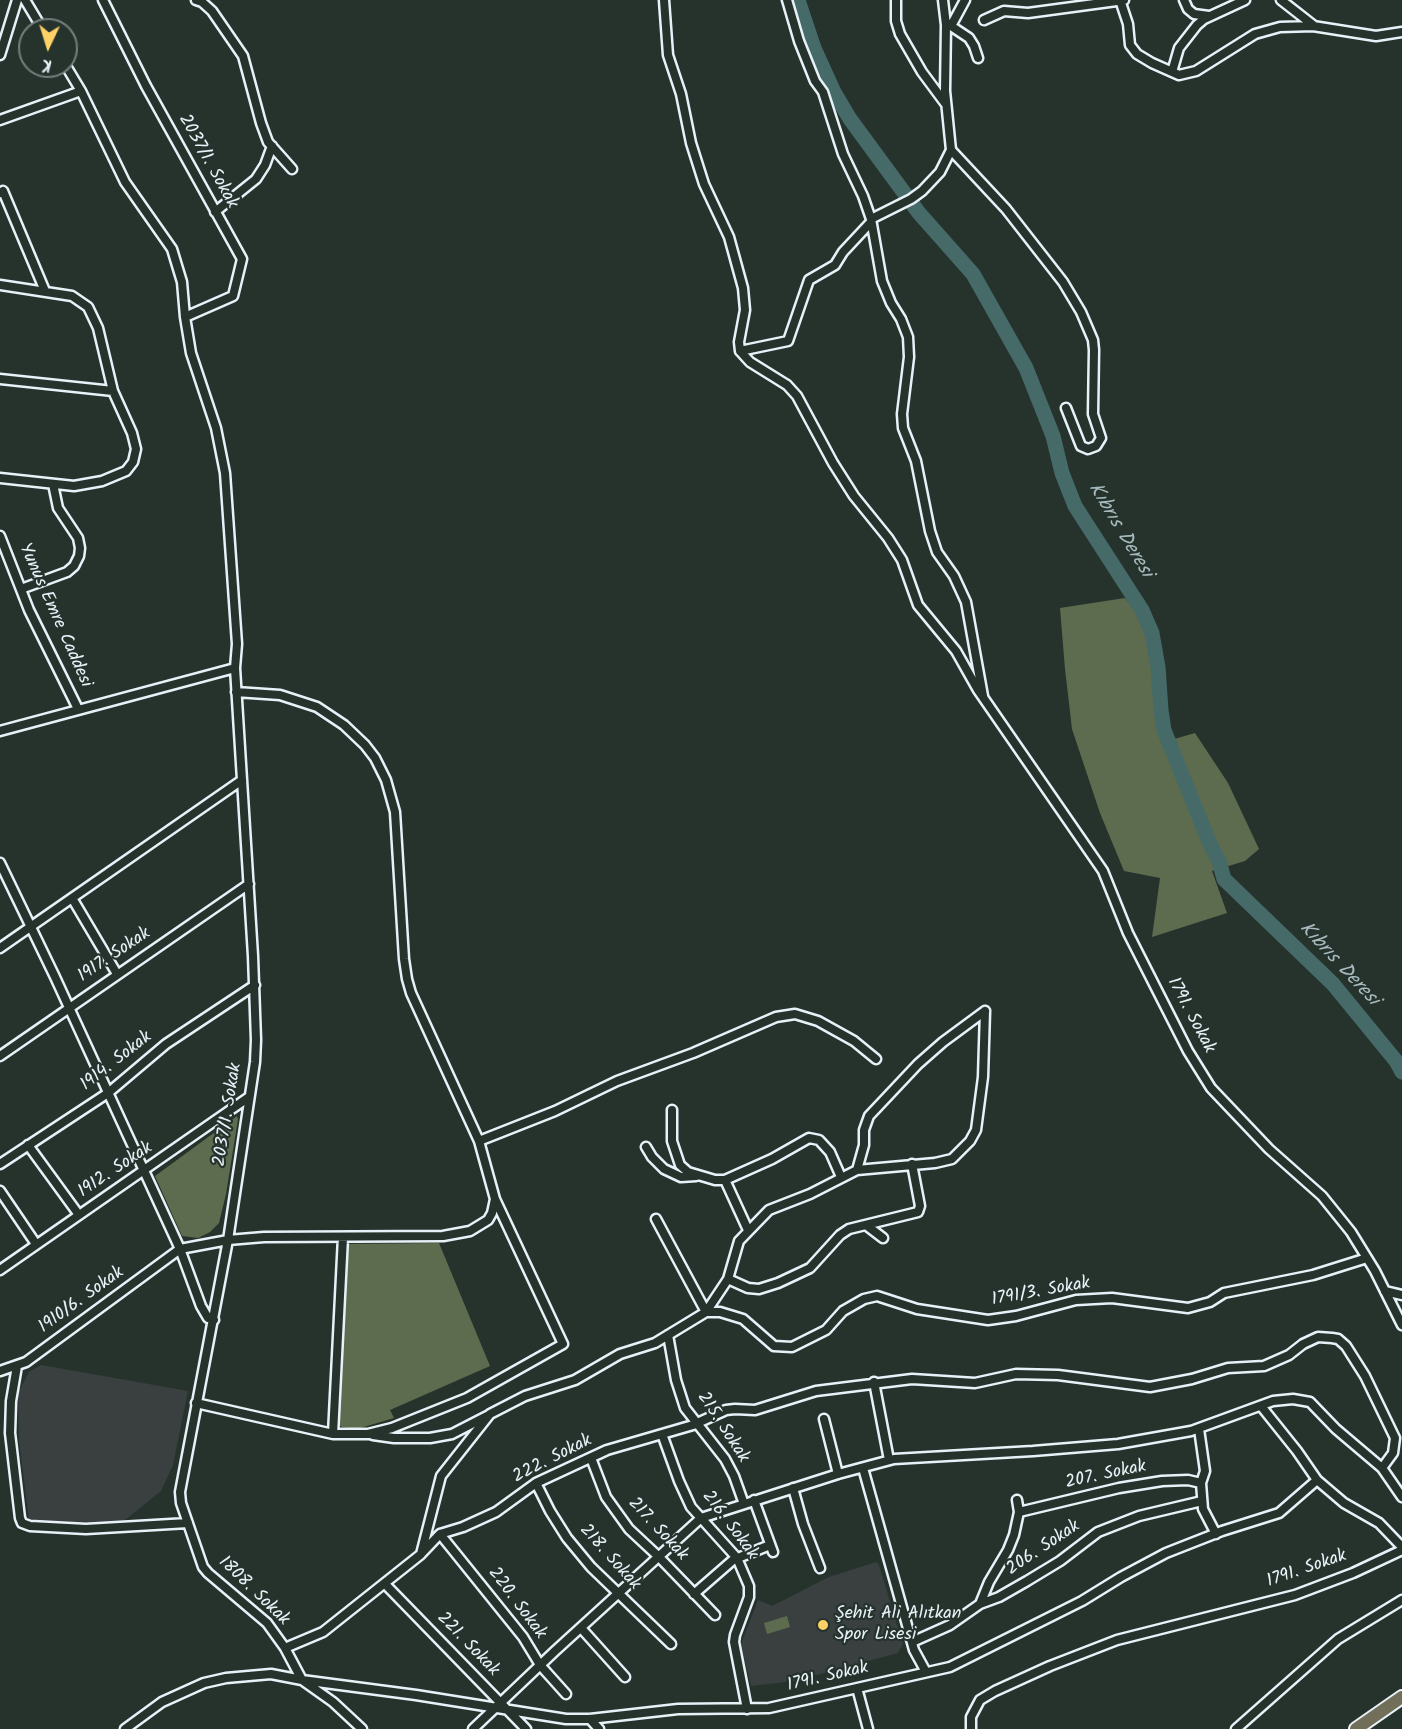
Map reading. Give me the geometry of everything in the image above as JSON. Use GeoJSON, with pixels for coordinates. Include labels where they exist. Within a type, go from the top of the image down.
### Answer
{"type":"FeatureCollection","features":[{"type":"Feature","properties":{"kind":"highway"},"geometry":{"type":"LineString","coordinates":[[1356,1729],[1402,1697]]}},
{"type":"Feature","properties":{"kind":"street"},"geometry":{"type":"LineString","coordinates":[[0,55],[17,0]]}},
{"type":"Feature","properties":{"kind":"street"},"geometry":{"type":"LineString","coordinates":[[25,0],[36,18]]}},
{"type":"Feature","properties":{"kind":"street","name":"2037/1. Sokak"},"geometry":{"type":"LineString","coordinates":[[103,0],[146,86],[242,259],[233,296],[185,317]]}},
{"type":"Feature","properties":{"kind":"street"},"geometry":{"type":"LineString","coordinates":[[196,0],[212,11],[243,56],[268,142],[292,169]]}},
{"type":"Feature","properties":{"kind":"street"},"geometry":{"type":"LineString","coordinates":[[664,0],[668,55],[681,94],[691,143],[704,184],[729,237],[743,288],[745,310],[739,342],[740,351],[788,341],[809,280],[835,265],[843,252],[871,221],[911,199],[940,172],[951,150],[945,91],[949,25],[943,0]]}},
{"type":"Feature","properties":{"kind":"street"},"geometry":{"type":"LineString","coordinates":[[787,0],[799,41],[815,81],[823,92],[843,154],[863,196],[871,221],[882,281],[908,337],[909,357],[902,414],[903,428],[916,462],[930,531],[937,552],[954,576],[966,602],[984,697]]}},
{"type":"Feature","properties":{"kind":"street"},"geometry":{"type":"LineString","coordinates":[[896,0],[896,21],[900,34],[922,72],[947,106]]}},
{"type":"Feature","properties":{"kind":"street"},"geometry":{"type":"LineString","coordinates":[[949,25],[965,0]]}},
{"type":"Feature","properties":{"kind":"street"},"geometry":{"type":"LineString","coordinates":[[984,20],[1000,12],[1028,13],[1122,0],[1130,45],[1137,54],[1172,72],[1185,75],[1196,71],[1250,37],[1267,30],[1295,25],[1376,36],[1402,32]]}},
{"type":"Feature","properties":{"kind":"street"},"geometry":{"type":"LineString","coordinates":[[1184,0],[1188,9],[1194,14],[1209,16]]}},
{"type":"Feature","properties":{"kind":"street"},"geometry":{"type":"LineString","coordinates":[[1172,72],[1176,55],[1184,40],[1197,25],[1209,16],[1245,0]]}},
{"type":"Feature","properties":{"kind":"street"},"geometry":{"type":"LineString","coordinates":[[1281,0],[1313,26]]}},
{"type":"Feature","properties":{"kind":"street"},"geometry":{"type":"LineString","coordinates":[[949,25],[969,38],[978,58]]}},
{"type":"Feature","properties":{"kind":"street","name":"2037/1. Sokak"},"geometry":{"type":"LineString","coordinates":[[73,78],[125,182],[172,249],[182,282],[191,353],[216,428],[225,473],[237,644],[236,692],[255,985],[256,1040],[228,1240],[180,1492],[200,1559]]}},
{"type":"Feature","properties":{"kind":"street"},"geometry":{"type":"LineString","coordinates":[[0,120],[81,91]]}},
{"type":"Feature","properties":{"kind":"street"},"geometry":{"type":"LineString","coordinates":[[215,212],[256,179],[265,165],[272,146]]}},
{"type":"Feature","properties":{"kind":"street"},"geometry":{"type":"LineString","coordinates":[[951,150],[1006,209],[1063,282],[1081,312],[1093,340],[1095,381],[1093,407],[1101,438],[1096,446],[1088,448],[1081,446],[1066,408]]}},
{"type":"Feature","properties":{"kind":"street"},"geometry":{"type":"LineString","coordinates":[[0,193],[3,191],[45,291]]}},
{"type":"Feature","properties":{"kind":"street"},"geometry":{"type":"LineString","coordinates":[[0,285],[72,296],[88,307],[98,328],[113,391],[132,433],[136,449],[133,462],[126,471],[102,482],[74,486],[0,478]]}},
{"type":"Feature","properties":{"kind":"street","name":"1791. Sokak"},"geometry":{"type":"LineString","coordinates":[[740,351],[750,362],[787,385],[797,396],[826,451],[854,496],[888,538],[902,560],[918,605],[956,651],[975,685],[1103,871],[1128,933],[1188,1051],[1211,1088],[1269,1149],[1322,1196],[1351,1232],[1402,1325]]}},
{"type":"Feature","properties":{"kind":"street"},"geometry":{"type":"LineString","coordinates":[[0,379],[113,391]]}},
{"type":"Feature","properties":{"kind":"street"},"geometry":{"type":"LineString","coordinates":[[21,589],[67,572],[74,566],[79,556],[78,538],[58,508],[53,483]]}},
{"type":"Feature","properties":{"kind":"street","name":"Yunus Emre Caddesi"},"geometry":{"type":"LineString","coordinates":[[0,536],[21,589],[78,709]]}},
{"type":"Feature","properties":{"kind":"street"},"geometry":{"type":"LineString","coordinates":[[0,731],[235,668]]}},
{"type":"Feature","properties":{"kind":"street"},"geometry":{"type":"LineString","coordinates":[[236,692],[280,695],[317,707],[344,725],[375,758],[386,780],[395,812],[404,959],[411,993],[478,1141],[495,1199],[563,1344],[467,1398],[425,1416],[368,1434]]}},
{"type":"Feature","properties":{"kind":"street"},"geometry":{"type":"LineString","coordinates":[[0,948],[242,780]]}},
{"type":"Feature","properties":{"kind":"street"},"geometry":{"type":"LineString","coordinates":[[0,863],[145,1171],[180,1249],[201,1306],[208,1318],[214,1320]]}},
{"type":"Feature","properties":{"kind":"street","name":"1917. Sokak"},"geometry":{"type":"LineString","coordinates":[[0,1056],[249,884]]}},
{"type":"Feature","properties":{"kind":"street"},"geometry":{"type":"LineString","coordinates":[[72,898],[117,974]]}},
{"type":"Feature","properties":{"kind":"street","name":"1914. Sokak"},"geometry":{"type":"LineString","coordinates":[[0,1164],[108,1093],[166,1044],[255,985]]}},
{"type":"Feature","properties":{"kind":"street"},"geometry":{"type":"LineString","coordinates":[[196,1403],[333,1434],[430,1438],[452,1434],[525,1396],[575,1380],[620,1354],[655,1343],[706,1312],[728,1279],[739,1241],[769,1210],[810,1194],[857,1170],[952,1159],[970,1141],[976,1130],[983,1077],[985,1011],[943,1042],[869,1116],[864,1130],[864,1145],[857,1170]]}},
{"type":"Feature","properties":{"kind":"street"},"geometry":{"type":"LineString","coordinates":[[478,1141],[555,1111],[617,1081],[693,1053],[776,1017],[795,1014],[818,1021],[854,1041],[876,1059]]}},
{"type":"Feature","properties":{"kind":"street","name":"1912. Sokak"},"geometry":{"type":"LineString","coordinates":[[0,1270],[249,1097]]}},
{"type":"Feature","properties":{"kind":"street"},"geometry":{"type":"LineString","coordinates":[[672,1110],[672,1141],[680,1165],[688,1172],[725,1180],[772,1159],[809,1138],[819,1140],[830,1152],[841,1177]]}},
{"type":"Feature","properties":{"kind":"street"},"geometry":{"type":"LineString","coordinates":[[28,1145],[79,1215]]}},
{"type":"Feature","properties":{"kind":"street"},"geometry":{"type":"LineString","coordinates":[[646,1147],[664,1169],[681,1177],[699,1176]]}},
{"type":"Feature","properties":{"kind":"street"},"geometry":{"type":"LineString","coordinates":[[728,1279],[748,1288],[759,1289],[778,1283],[810,1268],[840,1235],[849,1229],[918,1212],[920,1206],[912,1164]]}},
{"type":"Feature","properties":{"kind":"street"},"geometry":{"type":"LineString","coordinates":[[725,1180],[748,1230]]}},
{"type":"Feature","properties":{"kind":"street"},"geometry":{"type":"LineString","coordinates":[[0,1191],[36,1244]]}},
{"type":"Feature","properties":{"kind":"street"},"geometry":{"type":"LineString","coordinates":[[180,1249],[228,1240],[264,1237],[457,1234],[470,1231],[488,1220],[495,1199]]}},
{"type":"Feature","properties":{"kind":"street"},"geometry":{"type":"LineString","coordinates":[[656,1219],[706,1312]]}},
{"type":"Feature","properties":{"kind":"street"},"geometry":{"type":"LineString","coordinates":[[866,1225],[883,1238]]}},
{"type":"Feature","properties":{"kind":"street"},"geometry":{"type":"LineString","coordinates":[[333,1434],[343,1237]]}},
{"type":"Feature","properties":{"kind":"street","name":"1910/6. Sokak"},"geometry":{"type":"LineString","coordinates":[[0,1371],[26,1362],[180,1249]]}},
{"type":"Feature","properties":{"kind":"street","name":"1791/3. Sokak"},"geometry":{"type":"LineString","coordinates":[[706,1312],[720,1312],[742,1319],[774,1346],[792,1347],[826,1330],[843,1311],[864,1299],[877,1296],[917,1309],[988,1320],[1016,1316],[1076,1300],[1112,1298],[1188,1308],[1210,1302],[1224,1293],[1313,1275],[1367,1258]]}},
{"type":"Feature","properties":{"kind":"street"},"geometry":{"type":"LineString","coordinates":[[1385,1291],[1402,1295]]}},
{"type":"Feature","properties":{"kind":"street","name":"215. Sokak"},"geometry":{"type":"LineString","coordinates":[[668,1335],[676,1380],[685,1408],[725,1459],[744,1504]]}},
{"type":"Feature","properties":{"kind":"street"},"geometry":{"type":"LineString","coordinates":[[890,1460],[874,1382],[912,1378],[975,1383],[1026,1374],[1150,1386],[1192,1379],[1227,1368],[1264,1366],[1289,1355],[1303,1344],[1318,1337],[1338,1339],[1346,1346],[1365,1376],[1395,1438],[1393,1453],[1382,1468]]}},
{"type":"Feature","properties":{"kind":"street"},"geometry":{"type":"LineString","coordinates":[[16,1366],[11,1401],[10,1433],[19,1515],[22,1523],[73,1529],[188,1523]]}},
{"type":"Feature","properties":{"kind":"street","name":"222. Sokak"},"geometry":{"type":"LineString","coordinates":[[285,1648],[323,1632],[420,1555],[440,1534],[463,1527],[496,1512],[536,1484],[607,1450],[697,1423],[726,1410],[755,1410],[816,1391],[874,1382]]}},
{"type":"Feature","properties":{"kind":"street"},"geometry":{"type":"LineString","coordinates":[[473,1729],[500,1707],[540,1665],[701,1518],[838,1474],[890,1460],[1118,1444],[1199,1429],[1273,1401],[1293,1399],[1310,1402],[1336,1429],[1382,1468],[1402,1497]]}},
{"type":"Feature","properties":{"kind":"street"},"geometry":{"type":"LineString","coordinates":[[1261,1406],[1317,1480],[1344,1503],[1379,1523],[1402,1548]]}},
{"type":"Feature","properties":{"kind":"street"},"geometry":{"type":"LineString","coordinates":[[420,1555],[441,1476],[490,1414]]}},
{"type":"Feature","properties":{"kind":"street"},"geometry":{"type":"LineString","coordinates":[[824,1419],[838,1474]]}},
{"type":"Feature","properties":{"kind":"street"},"geometry":{"type":"LineString","coordinates":[[1199,1429],[1205,1471],[1201,1483],[1203,1509],[1216,1534]]}},
{"type":"Feature","properties":{"kind":"street","name":"216. Sokak"},"geometry":{"type":"LineString","coordinates":[[662,1434],[691,1507],[737,1558],[746,1575],[749,1597],[734,1642],[747,1709]]}},
{"type":"Feature","properties":{"kind":"street","name":"217. Sokak"},"geometry":{"type":"LineString","coordinates":[[591,1458],[606,1497],[629,1529],[660,1557],[715,1615]]}},
{"type":"Feature","properties":{"kind":"street"},"geometry":{"type":"LineString","coordinates":[[863,1467],[912,1642],[926,1672]]}},
{"type":"Feature","properties":{"kind":"street","name":"207. Sokak"},"geometry":{"type":"LineString","coordinates":[[1019,1512],[1119,1488],[1162,1481],[1188,1480],[1201,1483]]}},
{"type":"Feature","properties":{"kind":"street","name":"1791. Sokak"},"geometry":{"type":"LineString","coordinates":[[125,1729],[162,1702],[204,1683],[226,1678],[271,1674],[500,1707],[566,1719],[590,1719],[678,1709],[769,1708],[950,1667],[1082,1601],[1121,1576],[1166,1553],[1279,1512],[1317,1480]]}},
{"type":"Feature","properties":{"kind":"street","name":"218. Sokak"},"geometry":{"type":"LineString","coordinates":[[536,1484],[567,1538],[591,1567],[671,1644]]}},
{"type":"Feature","properties":{"kind":"street"},"geometry":{"type":"LineString","coordinates":[[793,1488],[803,1524],[820,1568]]}},
{"type":"Feature","properties":{"kind":"street"},"geometry":{"type":"LineString","coordinates":[[694,1594],[737,1558],[771,1549],[754,1500]]}},
{"type":"Feature","properties":{"kind":"street"},"geometry":{"type":"LineString","coordinates":[[980,1604],[989,1582],[1008,1550],[1018,1521],[1017,1500]]}},
{"type":"Feature","properties":{"kind":"street","name":"206. Sokak"},"geometry":{"type":"LineString","coordinates":[[912,1642],[950,1625],[980,1604],[999,1597],[1027,1581],[1060,1561],[1098,1532],[1139,1516],[1202,1501]]}},
{"type":"Feature","properties":{"kind":"street","name":"220. Sokak"},"geometry":{"type":"LineString","coordinates":[[440,1534],[523,1637],[540,1665],[566,1694]]}},
{"type":"Feature","properties":{"kind":"street","name":"1791. Sokak"},"geometry":{"type":"LineString","coordinates":[[971,1729],[971,1717],[980,1700],[1050,1665],[1116,1640],[1295,1595],[1353,1573],[1402,1548]]}},
{"type":"Feature","properties":{"kind":"street","name":"1808. Sokak"},"geometry":{"type":"LineString","coordinates":[[200,1559],[208,1573],[267,1623],[285,1648],[302,1680]]}},
{"type":"Feature","properties":{"kind":"street","name":"221. Sokak"},"geometry":{"type":"LineString","coordinates":[[385,1584],[500,1707],[526,1729]]}},
{"type":"Feature","properties":{"kind":"street"},"geometry":{"type":"LineString","coordinates":[[1236,1729],[1338,1639],[1402,1600]]}},
{"type":"Feature","properties":{"kind":"street"},"geometry":{"type":"LineString","coordinates":[[581,1628],[625,1677]]}},
{"type":"Feature","properties":{"kind":"street","name":"1791. Sokak"},"geometry":{"type":"LineString","coordinates":[[302,1680],[333,1702],[362,1729]]}},
{"type":"Feature","properties":{"kind":"street"},"geometry":{"type":"LineString","coordinates":[[857,1688],[868,1729]]}},
{"type":"Feature","properties":{"kind":"street"},"geometry":{"type":"LineString","coordinates":[[590,1719],[599,1729]]}},
{"type":"Feature","properties":{"kind":"shaded area"},"geometry":{"type":"Polygon","coordinates":[[[41,1365],[188,1391],[173,1465],[161,1491],[120,1524],[90,1525],[29,1519],[19,1441],[18,1393],[29,1372],[41,1365]]]}},
{"type":"Feature","properties":{"kind":"shaded area","name":"Şehit Ali Alıtkan Spor Lisesi"},"geometry":{"type":"Polygon","coordinates":[[[876,1562],[879,1565],[903,1644],[898,1653],[794,1681],[751,1686],[741,1644],[758,1600],[772,1606],[829,1577],[876,1562]]]}},
{"type":"Feature","properties":{"kind":"green space"},"geometry":{"type":"Polygon","coordinates":[[[1125,598],[1144,622],[1164,742],[1195,733],[1228,783],[1259,849],[1245,861],[1212,871],[1227,913],[1152,937],[1160,878],[1124,871],[1100,813],[1072,729],[1060,608],[1125,598]]]}},
{"type":"Feature","properties":{"kind":"green space"},"geometry":{"type":"Polygon","coordinates":[[[237,1116],[226,1194],[219,1223],[210,1232],[198,1238],[182,1236],[155,1176],[237,1116]]]}},
{"type":"Feature","properties":{"kind":"green space"},"geometry":{"type":"Polygon","coordinates":[[[439,1243],[490,1366],[390,1410],[394,1418],[357,1429],[336,1424],[346,1244],[439,1243]]]}},
{"type":"Feature","properties":{"kind":"green space"},"geometry":{"type":"Polygon","coordinates":[[[787,1616],[790,1627],[767,1634],[764,1623],[787,1616]]]}},
{"type":"Feature","properties":{"kind":"waterway","name":"Kıbrıs Deresi"},"geometry":{"type":"LineString","coordinates":[[798,0],[814,48],[834,92],[850,119],[919,213],[973,274],[1026,368],[1053,436],[1062,473],[1075,506],[1142,610],[1152,633],[1164,730],[1219,861],[1224,879],[1333,984],[1396,1061],[1402,1072]]}},
{"type":"Feature","properties":{"kind":"place","name":"Şehit Ali Alıtkan Spor Lisesi"},"geometry":{"type":"Point","coordinates":[823,1625]}}]}
